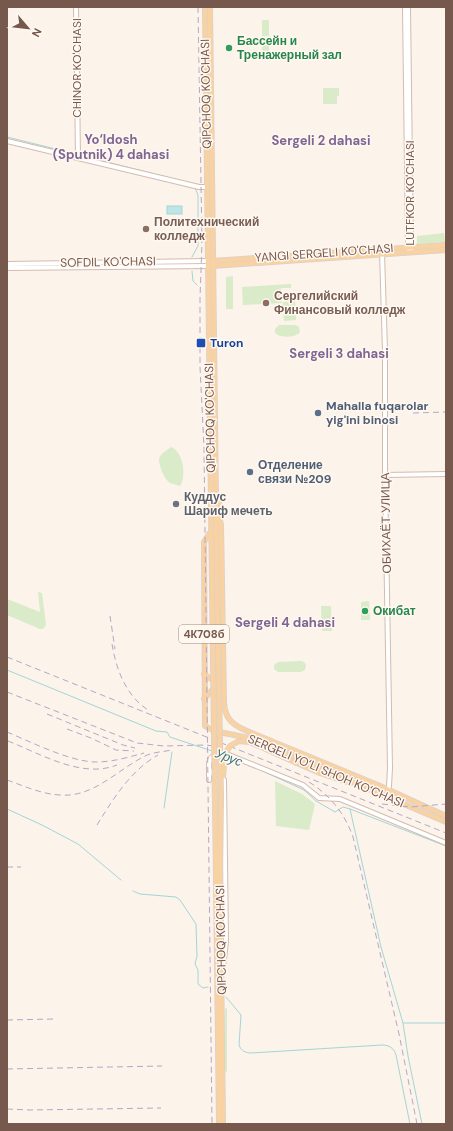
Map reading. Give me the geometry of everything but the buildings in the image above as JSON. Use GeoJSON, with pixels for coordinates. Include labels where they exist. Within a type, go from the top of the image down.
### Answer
{"type":"FeatureCollection","features":[{"type":"Feature","properties":{"kind":"main road","name":"QIPCHOQ KO'CHASI"},"geometry":{"type":"LineString","coordinates":[[205,7],[208,52],[212,326],[211,531],[220,797],[218,878],[222,976],[219,1006],[223,1124]]}},
{"type":"Feature","properties":{"kind":"main road","name":"QIPCHOQ KO'CHASI"},"geometry":{"type":"LineString","coordinates":[[210,7],[208,52],[207,187],[210,197]]}},
{"type":"Feature","properties":{"kind":"main road","name":"YANGI SERGELI KO'CHASI"},"geometry":{"type":"LineString","coordinates":[[211,263],[382,252],[446,245]]}},
{"type":"Feature","properties":{"kind":"main road","name":"YANGI SERGELI KO'CHASI"},"geometry":{"type":"LineString","coordinates":[[410,249],[446,250]]}},
{"type":"Feature","properties":{"kind":"main road","name":"QIPCHOQ KO'CHASI"},"geometry":{"type":"LineString","coordinates":[[212,326],[217,396],[218,507],[221,525],[224,695],[227,718]]}},
{"type":"Feature","properties":{"kind":"main road","name":"QIPCHOQ KO'CHASI"},"geometry":{"type":"LineString","coordinates":[[218,497],[214,587],[218,878],[219,1124]]}},
{"type":"Feature","properties":{"kind":"main road"},"geometry":{"type":"LineString","coordinates":[[216,515],[218,507]]}},
{"type":"Feature","properties":{"kind":"main road","name":"4К708б"},"geometry":{"type":"LineString","coordinates":[[204,699],[204,542],[211,531]]}},
{"type":"Feature","properties":{"kind":"main road"},"geometry":{"type":"LineString","coordinates":[[204,674],[215,681],[219,680],[224,673]]}},
{"type":"Feature","properties":{"kind":"main road"},"geometry":{"type":"LineString","coordinates":[[204,699],[214,688],[219,689],[224,695]]}},
{"type":"Feature","properties":{"kind":"main road","name":"SERGELI YO‘LI SHOH KO‘CHASI"},"geometry":{"type":"LineString","coordinates":[[204,699],[205,726],[210,730],[249,738],[446,822]]}},
{"type":"Feature","properties":{"kind":"main road","name":"SERGELI YO‘LI SHOH KO‘CHASI"},"geometry":{"type":"LineString","coordinates":[[227,718],[247,731],[389,790],[446,816]]}},
{"type":"Feature","properties":{"kind":"main road"},"geometry":{"type":"LineString","coordinates":[[220,797],[223,785],[224,756],[229,747],[235,742],[243,741],[250,742],[333,778],[361,786]]}},
{"type":"Feature","properties":{"kind":"street","name":"CHINOR KO'CHASI"},"geometry":{"type":"LineString","coordinates":[[76,7],[78,156]]}},
{"type":"Feature","properties":{"kind":"street","name":"LUTFKOR KO'CHASI"},"geometry":{"type":"LineString","coordinates":[[405,7],[410,249]]}},
{"type":"Feature","properties":{"kind":"street","name":"LUTFKOR KO'CHASI"},"geometry":{"type":"LineString","coordinates":[[408,7],[410,249]]}},
{"type":"Feature","properties":{"kind":"street"},"geometry":{"type":"LineString","coordinates":[[7,141],[78,156],[199,187],[207,187]]}},
{"type":"Feature","properties":{"kind":"street","name":"ОБИХАЁТ УЛИЦА"},"geometry":{"type":"LineString","coordinates":[[382,252],[385,351],[389,790],[387,797]]}},
{"type":"Feature","properties":{"kind":"street"},"geometry":{"type":"LineString","coordinates":[[196,261],[196,266]]}},
{"type":"Feature","properties":{"kind":"street","name":"SOFDIL KO'CHASI"},"geometry":{"type":"LineString","coordinates":[[112,265],[196,261],[211,263]]}},
{"type":"Feature","properties":{"kind":"street","name":"SOFDIL KO'CHASI"},"geometry":{"type":"LineString","coordinates":[[7,266],[196,266],[211,263]]}},
{"type":"Feature","properties":{"kind":"street"},"geometry":{"type":"LineString","coordinates":[[385,475],[446,474]]}},
{"type":"Feature","properties":{"kind":"street"},"geometry":{"type":"LineString","coordinates":[[219,774],[212,775],[209,780],[209,763],[212,757],[227,755],[303,785],[318,798],[340,799],[446,843]]}},
{"type":"Feature","properties":{"kind":"street"},"geometry":{"type":"LineString","coordinates":[[209,769],[213,774],[219,774],[222,776],[224,780],[226,942],[222,976]]}},
{"type":"Feature","properties":{"kind":"green space"},"geometry":{"type":"Polygon","coordinates":[[[262,20],[269,20],[269,36],[262,36],[262,20]]]}},
{"type":"Feature","properties":{"kind":"green space"},"geometry":{"type":"Polygon","coordinates":[[[262,38],[269,38],[269,56],[262,56],[262,38]]]}},
{"type":"Feature","properties":{"kind":"green space"},"geometry":{"type":"Polygon","coordinates":[[[323,88],[339,88],[337,104],[323,104],[323,88]]]}},
{"type":"Feature","properties":{"kind":"green space"},"geometry":{"type":"Polygon","coordinates":[[[444,233],[445,242],[417,244],[417,236],[444,233]]]}},
{"type":"Feature","properties":{"kind":"green space"},"geometry":{"type":"Polygon","coordinates":[[[233,276],[233,309],[226,309],[226,277],[233,276]]]}},
{"type":"Feature","properties":{"kind":"green space"},"geometry":{"type":"Polygon","coordinates":[[[291,284],[291,288],[281,288],[282,303],[243,305],[242,287],[291,284]]]}},
{"type":"Feature","properties":{"kind":"green space"},"geometry":{"type":"Polygon","coordinates":[[[295,301],[296,320],[284,321],[283,302],[295,301]]]}},
{"type":"Feature","properties":{"kind":"green space"},"geometry":{"type":"Polygon","coordinates":[[[279,325],[296,325],[299,327],[300,332],[288,337],[277,335],[275,333],[275,329],[279,325]]]}},
{"type":"Feature","properties":{"kind":"green space"},"geometry":{"type":"Polygon","coordinates":[[[171,447],[178,453],[183,464],[183,476],[180,486],[168,481],[162,472],[160,465],[159,459],[161,455],[171,447]]]}},
{"type":"Feature","properties":{"kind":"green space"},"geometry":{"type":"Polygon","coordinates":[[[38,592],[42,593],[46,625],[43,629],[7,615],[7,599],[40,612],[38,592]]]}},
{"type":"Feature","properties":{"kind":"green space","name":"Окибат"},"geometry":{"type":"Polygon","coordinates":[[[369,601],[370,620],[361,620],[361,602],[369,601]]]}},
{"type":"Feature","properties":{"kind":"green space"},"geometry":{"type":"Polygon","coordinates":[[[321,606],[331,606],[332,631],[322,631],[321,606]]]}},
{"type":"Feature","properties":{"kind":"green space"},"geometry":{"type":"Polygon","coordinates":[[[301,661],[306,665],[305,670],[301,672],[278,672],[274,669],[274,665],[278,662],[301,661]]]}},
{"type":"Feature","properties":{"kind":"green space"},"geometry":{"type":"Polygon","coordinates":[[[275,781],[302,794],[315,804],[309,830],[276,826],[275,781]]]}},
{"type":"Feature","properties":{"kind":"green space"},"geometry":{"type":"Polygon","coordinates":[[[225,1008],[227,1009],[227,1072],[225,1071],[225,1008]]]}},
{"type":"Feature","properties":{"kind":"water"},"geometry":{"type":"Polygon","coordinates":[[[167,206],[182,206],[182,214],[167,214],[167,206]]]}},
{"type":"Feature","properties":{"kind":"waterway"},"geometry":{"type":"LineString","coordinates":[[7,137],[76,154]]}},
{"type":"Feature","properties":{"kind":"waterway"},"geometry":{"type":"LineString","coordinates":[[79,155],[190,183]]}},
{"type":"Feature","properties":{"kind":"waterway"},"geometry":{"type":"LineString","coordinates":[[192,257],[198,246],[198,195],[195,188]]}},
{"type":"Feature","properties":{"kind":"waterway"},"geometry":{"type":"LineString","coordinates":[[192,271],[193,281],[197,285]]}},
{"type":"Feature","properties":{"kind":"waterway","name":"Урус"},"geometry":{"type":"LineString","coordinates":[[7,670],[156,731],[167,732],[170,737],[212,751]]}},
{"type":"Feature","properties":{"kind":"waterway"},"geometry":{"type":"LineString","coordinates":[[164,808],[172,752]]}},
{"type":"Feature","properties":{"kind":"waterway","name":"Урус"},"geometry":{"type":"LineString","coordinates":[[256,768],[304,790],[316,801],[335,812],[343,807],[350,809],[446,846]]}},
{"type":"Feature","properties":{"kind":"waterway"},"geometry":{"type":"LineString","coordinates":[[7,809],[78,844],[121,880]]}},
{"type":"Feature","properties":{"kind":"waterway"},"geometry":{"type":"LineString","coordinates":[[350,809],[381,947],[403,1023],[422,1124]]}},
{"type":"Feature","properties":{"kind":"waterway"},"geometry":{"type":"LineString","coordinates":[[133,891],[140,894],[176,897],[180,900],[196,924],[197,956],[195,964],[198,970],[198,984],[203,988],[208,987]]}},
{"type":"Feature","properties":{"kind":"waterway"},"geometry":{"type":"LineString","coordinates":[[226,997],[241,1015],[239,1045],[242,1050],[247,1053],[382,1045],[391,1047],[396,1055],[410,1124]]}},
{"type":"Feature","properties":{"kind":"waterway"},"geometry":{"type":"LineString","coordinates":[[403,1023],[446,1023]]}},
{"type":"Feature","properties":{"kind":"railway"},"geometry":{"type":"LineString","coordinates":[[198,7],[202,243],[200,367],[204,447],[212,1124]]}},
{"type":"Feature","properties":{"kind":"railway"},"geometry":{"type":"LineString","coordinates":[[413,413],[446,412]]}},
{"type":"Feature","properties":{"kind":"railway"},"geometry":{"type":"LineString","coordinates":[[110,616],[115,649]]}},
{"type":"Feature","properties":{"kind":"railway"},"geometry":{"type":"LineString","coordinates":[[112,644],[116,663],[123,681],[128,690],[140,704],[148,710]]}},
{"type":"Feature","properties":{"kind":"railway"},"geometry":{"type":"LineString","coordinates":[[7,657],[446,833]]}},
{"type":"Feature","properties":{"kind":"railway"},"geometry":{"type":"LineString","coordinates":[[7,692],[137,743],[164,746],[213,746]]}},
{"type":"Feature","properties":{"kind":"railway"},"geometry":{"type":"LineString","coordinates":[[47,714],[123,745],[135,748]]}},
{"type":"Feature","properties":{"kind":"railway"},"geometry":{"type":"LineString","coordinates":[[67,729],[116,750],[134,751]]}},
{"type":"Feature","properties":{"kind":"railway"},"geometry":{"type":"LineString","coordinates":[[7,732],[51,751],[86,761],[109,761],[144,753]]}},
{"type":"Feature","properties":{"kind":"railway"},"geometry":{"type":"LineString","coordinates":[[8,741],[48,758],[76,767],[104,769],[117,765]]}},
{"type":"Feature","properties":{"kind":"railway"},"geometry":{"type":"LineString","coordinates":[[7,780],[46,793],[72,795],[94,788],[145,756],[172,750]]}},
{"type":"Feature","properties":{"kind":"railway"},"geometry":{"type":"LineString","coordinates":[[97,825],[123,786],[148,761],[158,755]]}},
{"type":"Feature","properties":{"kind":"railway"},"geometry":{"type":"LineString","coordinates":[[309,782],[324,793],[336,806],[346,821],[353,837],[399,1034],[417,1124]]}},
{"type":"Feature","properties":{"kind":"railway"},"geometry":{"type":"LineString","coordinates":[[382,804],[410,807],[446,804]]}},
{"type":"Feature","properties":{"kind":"railway"},"geometry":{"type":"LineString","coordinates":[[7,867],[21,867]]}},
{"type":"Feature","properties":{"kind":"railway"},"geometry":{"type":"LineString","coordinates":[[7,1020],[54,1019]]}},
{"type":"Feature","properties":{"kind":"railway"},"geometry":{"type":"LineString","coordinates":[[7,1069],[162,1066]]}},
{"type":"Feature","properties":{"kind":"railway"},"geometry":{"type":"LineString","coordinates":[[7,1109],[161,1108]]}},
{"type":"Feature","properties":{"kind":"place","name":"Бассейн и Тренажерный зал"},"geometry":{"type":"Point","coordinates":[229,48]}},
{"type":"Feature","properties":{"kind":"place","name":"Политехнический колледж"},"geometry":{"type":"Point","coordinates":[146,229]}},
{"type":"Feature","properties":{"kind":"place","name":"Сергелийский Финансовый колледж"},"geometry":{"type":"Point","coordinates":[266,303]}},
{"type":"Feature","properties":{"kind":"place","name":"Turon"},"geometry":{"type":"Point","coordinates":[201,343]}},
{"type":"Feature","properties":{"kind":"place","name":"Mahalla fuqarolar yig'ini binosi"},"geometry":{"type":"Point","coordinates":[318,413]}},
{"type":"Feature","properties":{"kind":"place","name":"Отделение связи №209"},"geometry":{"type":"Point","coordinates":[250,472]}},
{"type":"Feature","properties":{"kind":"place","name":"Куддус Шариф мечеть"},"geometry":{"type":"Point","coordinates":[176,504]}},
{"type":"Feature","properties":{"kind":"place","name":"Окибат"},"geometry":{"type":"Point","coordinates":[365,611]}},
{"type":"Feature","properties":{"kind":"district","name":"Sergeli 2 dahasi"},"geometry":{"type":"Point","coordinates":[321,140]}},
{"type":"Feature","properties":{"kind":"district","name":"Yo‘ldosh (Sputnik) 4 dahasi"},"geometry":{"type":"Point","coordinates":[111,146]}},
{"type":"Feature","properties":{"kind":"district","name":"Sergeli 3 dahasi"},"geometry":{"type":"Point","coordinates":[339,353]}},
{"type":"Feature","properties":{"kind":"district","name":"Sergeli 4 dahasi"},"geometry":{"type":"Point","coordinates":[285,622]}}]}
